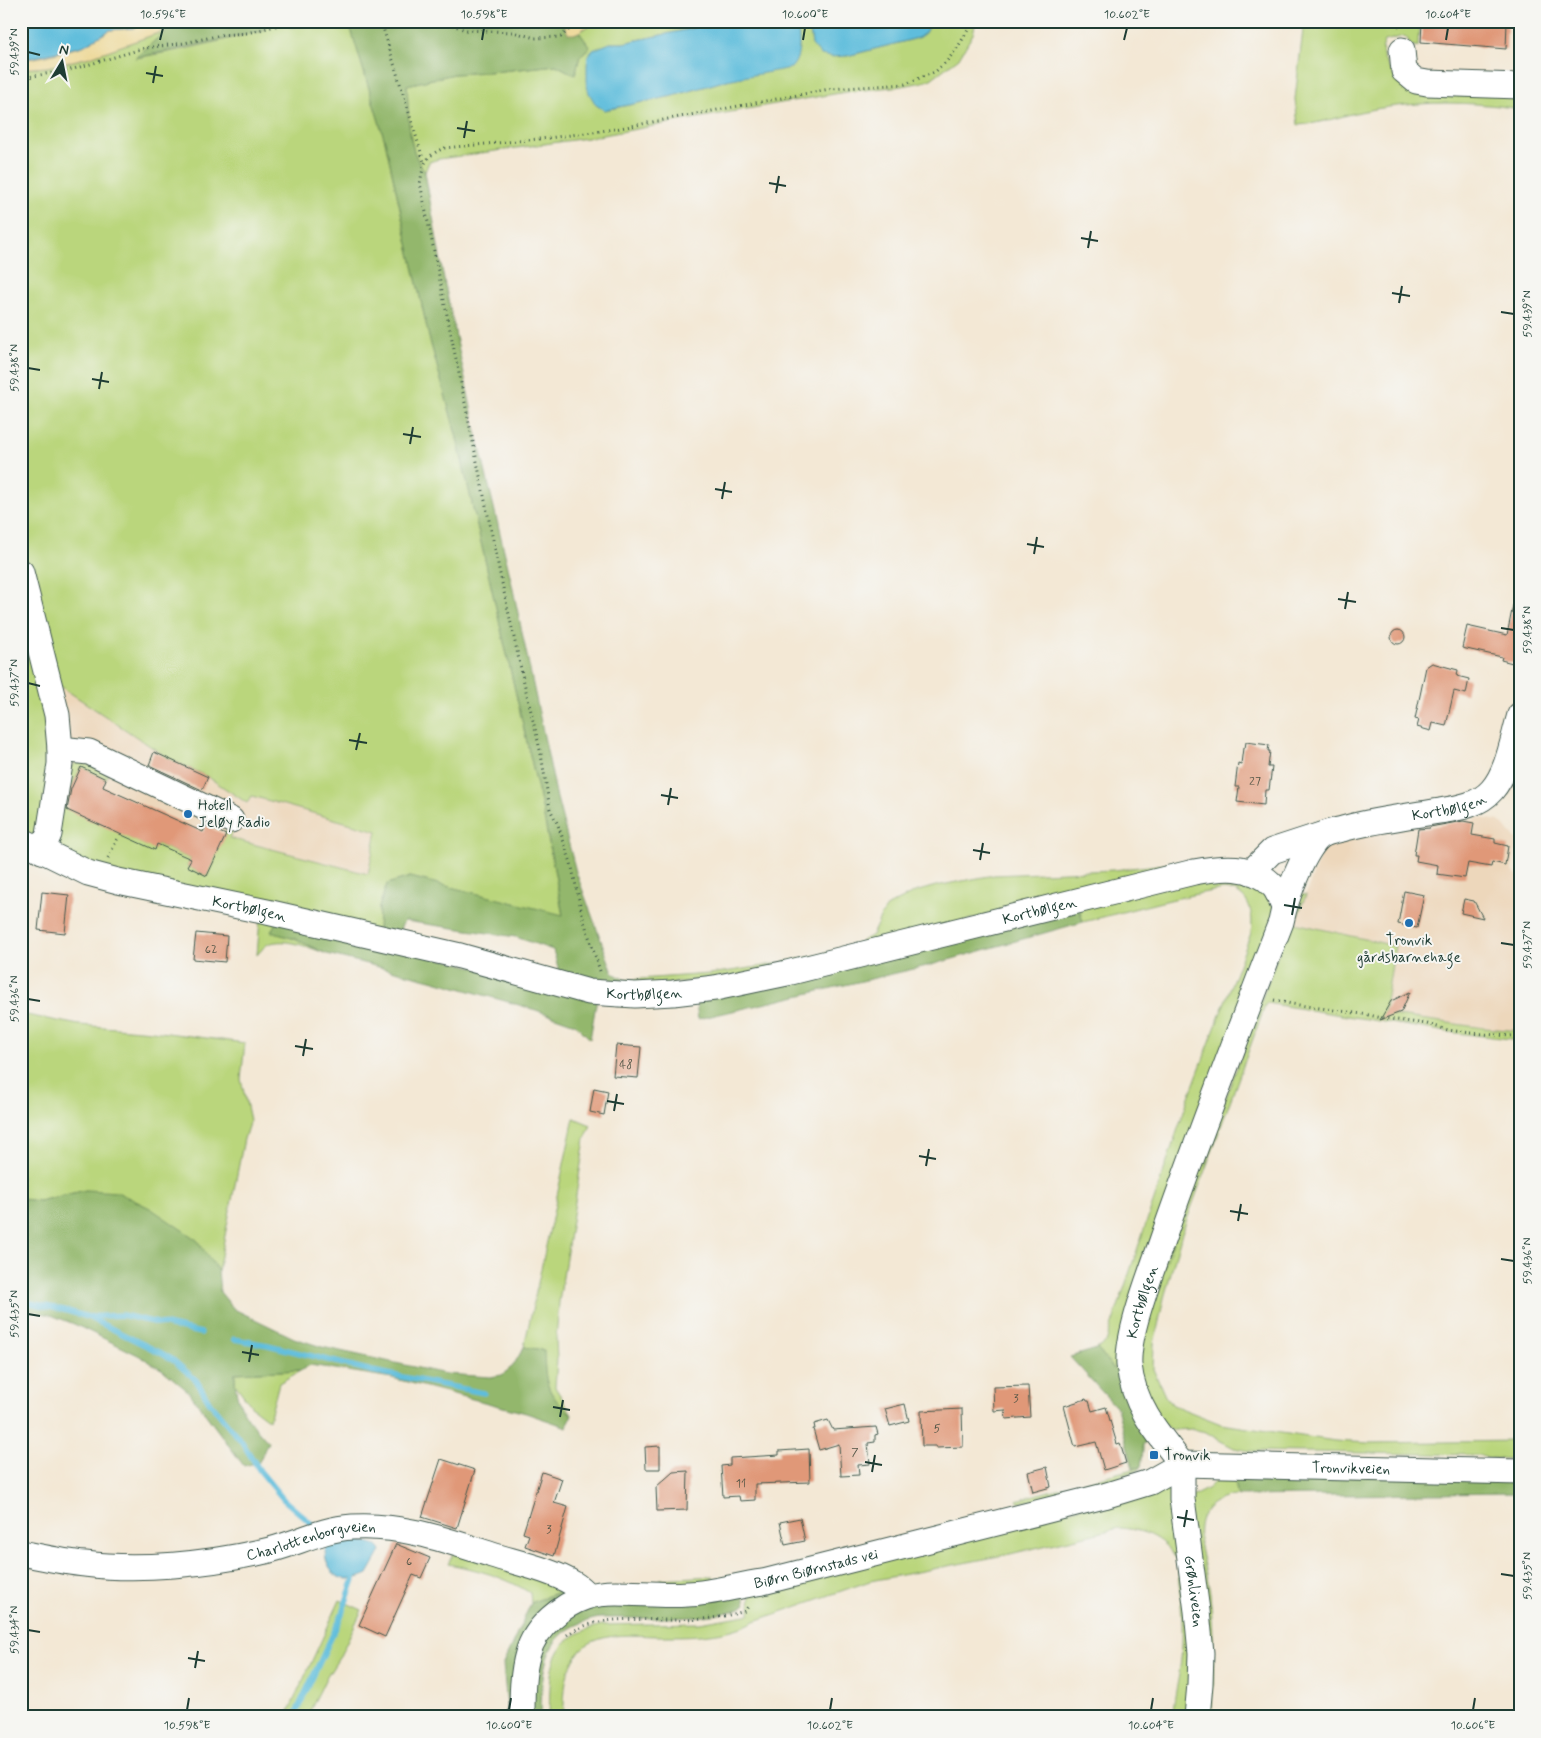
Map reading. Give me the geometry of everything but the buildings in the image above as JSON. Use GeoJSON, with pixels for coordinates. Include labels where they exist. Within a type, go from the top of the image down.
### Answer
{"type":"FeatureCollection","features":[{"type":"Feature","properties":{"kind":"street"},"geometry":{"type":"LineString","coordinates":[[1402,50],[1404,72],[1416,81],[1427,84],[1520,86]]}},
{"type":"Feature","properties":{"kind":"street","name":"Kortbølgen"},"geometry":{"type":"LineString","coordinates":[[21,572],[57,715],[60,749],[60,764],[49,834],[32,845]]}},
{"type":"Feature","properties":{"kind":"street","name":"Kortbølgen"},"geometry":{"type":"LineString","coordinates":[[1251,872],[1272,850],[1375,820],[1455,809],[1487,796],[1503,772],[1520,716]]}},
{"type":"Feature","properties":{"kind":"street"},"geometry":{"type":"LineString","coordinates":[[60,749],[89,752],[232,820]]}},
{"type":"Feature","properties":{"kind":"street","name":"Kortbølgen"},"geometry":{"type":"LineString","coordinates":[[1182,1464],[1143,1412],[1132,1381],[1130,1367],[1131,1341],[1140,1306],[1182,1182],[1281,922],[1284,907],[1310,850],[1324,834]]}},
{"type":"Feature","properties":{"kind":"street","name":"Kortbølgen"},"geometry":{"type":"LineString","coordinates":[[32,845],[88,873],[118,881],[313,922],[460,956],[588,992],[635,995],[715,988],[796,971],[1219,867],[1251,872],[1274,886],[1284,907]]}},
{"type":"Feature","properties":{"kind":"street","name":"Tronvikveien"},"geometry":{"type":"LineString","coordinates":[[1182,1464],[1520,1472]]}},
{"type":"Feature","properties":{"kind":"street","name":"Biørn Biørnstads vei"},"geometry":{"type":"LineString","coordinates":[[522,1717],[524,1671],[528,1652],[534,1639],[556,1614],[575,1601],[588,1596],[615,1593],[689,1594],[724,1590],[763,1582],[1104,1496],[1150,1482],[1182,1464]]}},
{"type":"Feature","properties":{"kind":"street","name":"Grønliveien"},"geometry":{"type":"LineString","coordinates":[[1182,1464],[1182,1499],[1198,1611],[1201,1653],[1197,1717]]}},
{"type":"Feature","properties":{"kind":"street","name":"Charlottenborgveien"},"geometry":{"type":"LineString","coordinates":[[21,1553],[105,1566],[200,1562],[239,1557],[276,1549],[336,1528],[377,1526],[427,1535],[529,1566],[575,1584],[588,1596]]}},
{"type":"Feature","properties":{"kind":"path"},"geometry":{"type":"LineString","coordinates":[[21,78],[70,70],[145,48],[184,43],[221,35],[247,33],[296,21]]}},
{"type":"Feature","properties":{"kind":"path"},"geometry":{"type":"LineString","coordinates":[[381,21],[424,162],[420,183],[500,574],[541,754],[550,809],[558,825],[571,864],[583,918],[607,993]]}},
{"type":"Feature","properties":{"kind":"path"},"geometry":{"type":"LineString","coordinates":[[443,21],[465,30],[514,32],[535,38],[561,36],[578,21]]}},
{"type":"Feature","properties":{"kind":"path"},"geometry":{"type":"LineString","coordinates":[[424,162],[432,153],[444,148],[549,138],[616,129],[830,89],[906,84],[935,72],[947,61],[968,30],[970,21]]}},
{"type":"Feature","properties":{"kind":"path"},"geometry":{"type":"LineString","coordinates":[[1274,993],[1272,999],[1292,1004],[1427,1024],[1448,1030],[1509,1036],[1520,1035]]}},
{"type":"Feature","properties":{"kind":"path"},"geometry":{"type":"LineString","coordinates":[[564,1637],[580,1627],[598,1622],[696,1620],[738,1613],[746,1611],[749,1607],[749,1597]]}},
{"type":"Feature","properties":{"kind":"shaded area","name":"Hotell Jeløy Radio"},"geometry":{"type":"Polygon","coordinates":[[[57,684],[168,758],[208,777],[246,803],[252,795],[377,831],[368,874],[379,907],[57,854],[57,684]]]}},
{"type":"Feature","properties":{"kind":"shaded area","name":"Tronvik gårdsbarnehage"},"geometry":{"type":"Polygon","coordinates":[[[1476,817],[1499,821],[1517,840],[1512,870],[1520,878],[1520,1031],[1384,1014],[1294,923],[1327,840],[1456,818],[1473,821],[1476,817]]]}},
{"type":"Feature","properties":{"kind":"green space"},"geometry":{"type":"Polygon","coordinates":[[[208,21],[279,21],[266,26],[263,31],[135,58],[167,30],[208,21]]]}},
{"type":"Feature","properties":{"kind":"green space"},"geometry":{"type":"Polygon","coordinates":[[[279,21],[288,21],[291,27],[349,22],[385,141],[429,337],[456,434],[542,807],[563,916],[410,877],[387,884],[379,907],[378,933],[250,904],[106,875],[57,854],[54,840],[64,775],[76,762],[82,762],[108,774],[106,779],[81,767],[63,807],[154,849],[157,844],[191,859],[187,866],[207,876],[227,830],[233,823],[238,824],[229,838],[368,874],[377,831],[252,796],[247,803],[208,777],[168,758],[57,684],[44,647],[21,561],[21,69],[47,67],[90,57],[167,30],[136,58],[263,31],[266,26],[279,21]]]}},
{"type":"Feature","properties":{"kind":"green space"},"geometry":{"type":"Polygon","coordinates":[[[288,21],[563,21],[565,28],[574,34],[579,32],[590,47],[580,56],[575,75],[556,65],[454,74],[407,85],[411,142],[419,163],[425,172],[444,280],[476,431],[511,580],[557,798],[576,872],[613,973],[625,980],[623,990],[560,974],[553,950],[516,937],[405,921],[397,936],[378,933],[379,907],[387,884],[410,877],[563,915],[542,807],[456,434],[429,337],[385,141],[349,23],[290,27],[288,21]]]}},
{"type":"Feature","properties":{"kind":"green space"},"geometry":{"type":"Polygon","coordinates":[[[711,21],[690,29],[623,43],[610,43],[604,110],[673,96],[727,80],[799,50],[798,21],[809,21],[812,45],[847,56],[918,38],[929,27],[929,21],[976,21],[973,34],[959,58],[931,79],[923,82],[846,92],[587,138],[439,159],[429,162],[425,172],[419,163],[411,142],[407,85],[454,74],[556,65],[575,75],[580,56],[590,47],[579,32],[593,22],[711,21]]]}},
{"type":"Feature","properties":{"kind":"green space"},"geometry":{"type":"Polygon","coordinates":[[[1304,21],[1419,21],[1418,47],[1410,45],[1404,36],[1385,41],[1382,50],[1383,55],[1394,76],[1520,91],[1520,109],[1463,103],[1407,105],[1370,110],[1316,123],[1298,125],[1295,99],[1304,21]]]}},
{"type":"Feature","properties":{"kind":"green space"},"geometry":{"type":"Polygon","coordinates":[[[21,586],[55,766],[35,839],[21,835],[21,586]]]}},
{"type":"Feature","properties":{"kind":"green space"},"geometry":{"type":"Polygon","coordinates":[[[1191,861],[787,968],[623,990],[625,980],[710,974],[758,967],[819,955],[855,945],[872,935],[888,906],[915,892],[936,886],[994,875],[1114,870],[1191,861]]]}},
{"type":"Feature","properties":{"kind":"green space"},"geometry":{"type":"Polygon","coordinates":[[[1249,876],[1277,910],[1128,1385],[1097,1349],[1106,1342],[1187,1102],[1251,933],[1252,919],[1249,907],[1242,896],[1227,889],[1176,899],[1083,922],[1079,909],[1150,889],[1249,876]]]}},
{"type":"Feature","properties":{"kind":"green space"},"geometry":{"type":"Polygon","coordinates":[[[1300,894],[1306,895],[1295,923],[1395,946],[1384,1014],[1520,1031],[1520,1040],[1447,1032],[1266,1003],[1182,1233],[1164,1298],[1154,1344],[1153,1369],[1165,1396],[1173,1405],[1221,1424],[1335,1441],[1369,1443],[1520,1441],[1520,1459],[1487,1458],[1478,1455],[1249,1451],[1234,1448],[1206,1432],[1192,1429],[1172,1430],[1161,1422],[1137,1381],[1135,1347],[1300,894]]]}},
{"type":"Feature","properties":{"kind":"green space"},"geometry":{"type":"Polygon","coordinates":[[[1079,908],[1083,922],[931,965],[698,1019],[695,995],[1079,908]]]}},
{"type":"Feature","properties":{"kind":"green space"},"geometry":{"type":"Polygon","coordinates":[[[278,918],[272,932],[295,939],[327,954],[298,944],[275,942],[268,944],[257,955],[260,919],[278,918]]]}},
{"type":"Feature","properties":{"kind":"green space"},"geometry":{"type":"Polygon","coordinates":[[[278,918],[597,998],[590,1039],[575,1024],[533,1009],[431,980],[327,954],[295,939],[271,932],[278,918]]]}},
{"type":"Feature","properties":{"kind":"green space"},"geometry":{"type":"Polygon","coordinates":[[[21,1014],[79,1025],[152,1031],[245,1043],[241,1079],[250,1120],[244,1139],[218,1271],[209,1258],[86,1190],[39,1201],[21,1199],[21,1014]]]}},
{"type":"Feature","properties":{"kind":"green space"},"geometry":{"type":"Polygon","coordinates":[[[574,1118],[591,1125],[585,1139],[559,1302],[555,1387],[572,1414],[551,1393],[546,1378],[543,1350],[524,1347],[574,1118]]]}},
{"type":"Feature","properties":{"kind":"green space"},"geometry":{"type":"Polygon","coordinates":[[[86,1190],[117,1192],[150,1208],[197,1240],[218,1271],[220,1292],[234,1309],[294,1338],[322,1347],[446,1374],[490,1377],[502,1375],[513,1366],[524,1347],[544,1350],[548,1386],[556,1400],[572,1414],[567,1427],[526,1413],[392,1378],[310,1365],[302,1370],[235,1373],[235,1384],[240,1403],[249,1419],[268,1442],[259,1462],[244,1466],[189,1392],[163,1370],[138,1355],[74,1324],[51,1315],[21,1309],[21,1199],[39,1201],[86,1190]]]}},
{"type":"Feature","properties":{"kind":"green space"},"geometry":{"type":"Polygon","coordinates":[[[1097,1349],[1128,1385],[1143,1426],[1146,1443],[1143,1444],[1141,1467],[1133,1468],[1117,1408],[1070,1357],[1097,1349]]]}},
{"type":"Feature","properties":{"kind":"green space"},"geometry":{"type":"Polygon","coordinates":[[[302,1370],[279,1383],[269,1420],[252,1407],[235,1384],[235,1373],[302,1370]]]}},
{"type":"Feature","properties":{"kind":"green space"},"geometry":{"type":"Polygon","coordinates":[[[1141,1467],[1139,1470],[1123,1475],[1117,1481],[1084,1489],[1083,1482],[1141,1467]]]}},
{"type":"Feature","properties":{"kind":"green space"},"geometry":{"type":"Polygon","coordinates":[[[1233,1474],[1238,1496],[1221,1499],[1211,1505],[1201,1518],[1199,1526],[1200,1546],[1210,1594],[1213,1640],[1211,1717],[1204,1717],[1187,1499],[1207,1489],[1222,1475],[1233,1474]]]}},
{"type":"Feature","properties":{"kind":"green space"},"geometry":{"type":"Polygon","coordinates":[[[1233,1474],[1520,1477],[1520,1493],[1238,1496],[1233,1474]]]}},
{"type":"Feature","properties":{"kind":"green space"},"geometry":{"type":"Polygon","coordinates":[[[1075,1484],[1076,1492],[1047,1501],[1032,1500],[1019,1503],[1017,1500],[1075,1484]]]}},
{"type":"Feature","properties":{"kind":"green space"},"geometry":{"type":"Polygon","coordinates":[[[1163,1487],[1172,1491],[1188,1577],[1192,1717],[1173,1717],[1182,1636],[1178,1566],[1176,1560],[1164,1544],[1150,1535],[1135,1530],[1119,1528],[1010,1554],[870,1581],[733,1630],[685,1636],[622,1635],[603,1638],[581,1649],[567,1676],[563,1717],[549,1717],[550,1684],[555,1658],[561,1647],[570,1638],[584,1631],[602,1625],[700,1623],[746,1615],[750,1613],[751,1589],[1163,1487]]]}},
{"type":"Feature","properties":{"kind":"green space"},"geometry":{"type":"Polygon","coordinates":[[[456,1549],[562,1590],[531,1603],[530,1593],[511,1582],[480,1571],[448,1564],[456,1549]]]}},
{"type":"Feature","properties":{"kind":"green space"},"geometry":{"type":"Polygon","coordinates":[[[713,1576],[714,1586],[666,1589],[660,1579],[713,1576]]]}},
{"type":"Feature","properties":{"kind":"green space"},"geometry":{"type":"Polygon","coordinates":[[[569,1588],[551,1609],[517,1717],[508,1717],[503,1664],[531,1603],[569,1588]]]}},
{"type":"Feature","properties":{"kind":"green space"},"geometry":{"type":"Polygon","coordinates":[[[743,1592],[746,1604],[735,1610],[719,1614],[677,1618],[599,1618],[580,1623],[566,1631],[556,1641],[549,1653],[542,1682],[541,1717],[527,1717],[543,1637],[581,1607],[743,1592]]]}},
{"type":"Feature","properties":{"kind":"green space"},"geometry":{"type":"Polygon","coordinates":[[[340,1600],[362,1610],[307,1717],[286,1717],[340,1600]]]}},
{"type":"Feature","properties":{"kind":"sand"},"geometry":{"type":"Polygon","coordinates":[[[148,21],[208,21],[167,30],[90,57],[47,67],[21,69],[21,60],[46,56],[83,46],[110,30],[133,28],[148,21]]]}},
{"type":"Feature","properties":{"kind":"sand"},"geometry":{"type":"Polygon","coordinates":[[[563,21],[595,21],[579,32],[568,34],[563,21]]]}},
{"type":"Feature","properties":{"kind":"water"},"geometry":{"type":"Polygon","coordinates":[[[21,21],[148,21],[133,28],[110,30],[83,46],[22,60],[21,21]]]}},
{"type":"Feature","properties":{"kind":"water"},"geometry":{"type":"Polygon","coordinates":[[[711,21],[798,21],[799,46],[795,63],[791,68],[727,80],[673,96],[604,110],[596,105],[587,86],[588,56],[593,50],[610,43],[623,43],[690,29],[711,21]]]}},
{"type":"Feature","properties":{"kind":"water"},"geometry":{"type":"Polygon","coordinates":[[[809,21],[929,21],[930,23],[925,33],[918,38],[847,56],[831,57],[821,55],[812,45],[809,21]]]}},
{"type":"Feature","properties":{"kind":"water"},"geometry":{"type":"Polygon","coordinates":[[[328,1540],[365,1541],[372,1543],[381,1551],[368,1574],[357,1578],[344,1579],[333,1573],[326,1560],[325,1549],[328,1540]]]}},
{"type":"Feature","properties":{"kind":"waterway"},"geometry":{"type":"LineString","coordinates":[[21,1301],[88,1317],[173,1360],[196,1380],[210,1403],[242,1442],[260,1471],[284,1500],[313,1525]]}},
{"type":"Feature","properties":{"kind":"waterway"},"geometry":{"type":"LineString","coordinates":[[88,1317],[122,1315],[201,1333]]}},
{"type":"Feature","properties":{"kind":"waterway"},"geometry":{"type":"LineString","coordinates":[[234,1339],[268,1345],[372,1371],[484,1393]]}},
{"type":"Feature","properties":{"kind":"waterway"},"geometry":{"type":"LineString","coordinates":[[294,1717],[340,1619],[354,1579]]}},
{"type":"Feature","properties":{"kind":"place","name":"Hotell Jeløy Radio"},"geometry":{"type":"Point","coordinates":[188,814]}},
{"type":"Feature","properties":{"kind":"place","name":"Tronvik gårdsbarnehage"},"geometry":{"type":"Point","coordinates":[1409,923]}},
{"type":"Feature","properties":{"kind":"place","name":"Tronvik"},"geometry":{"type":"Point","coordinates":[1154,1455]}}]}
